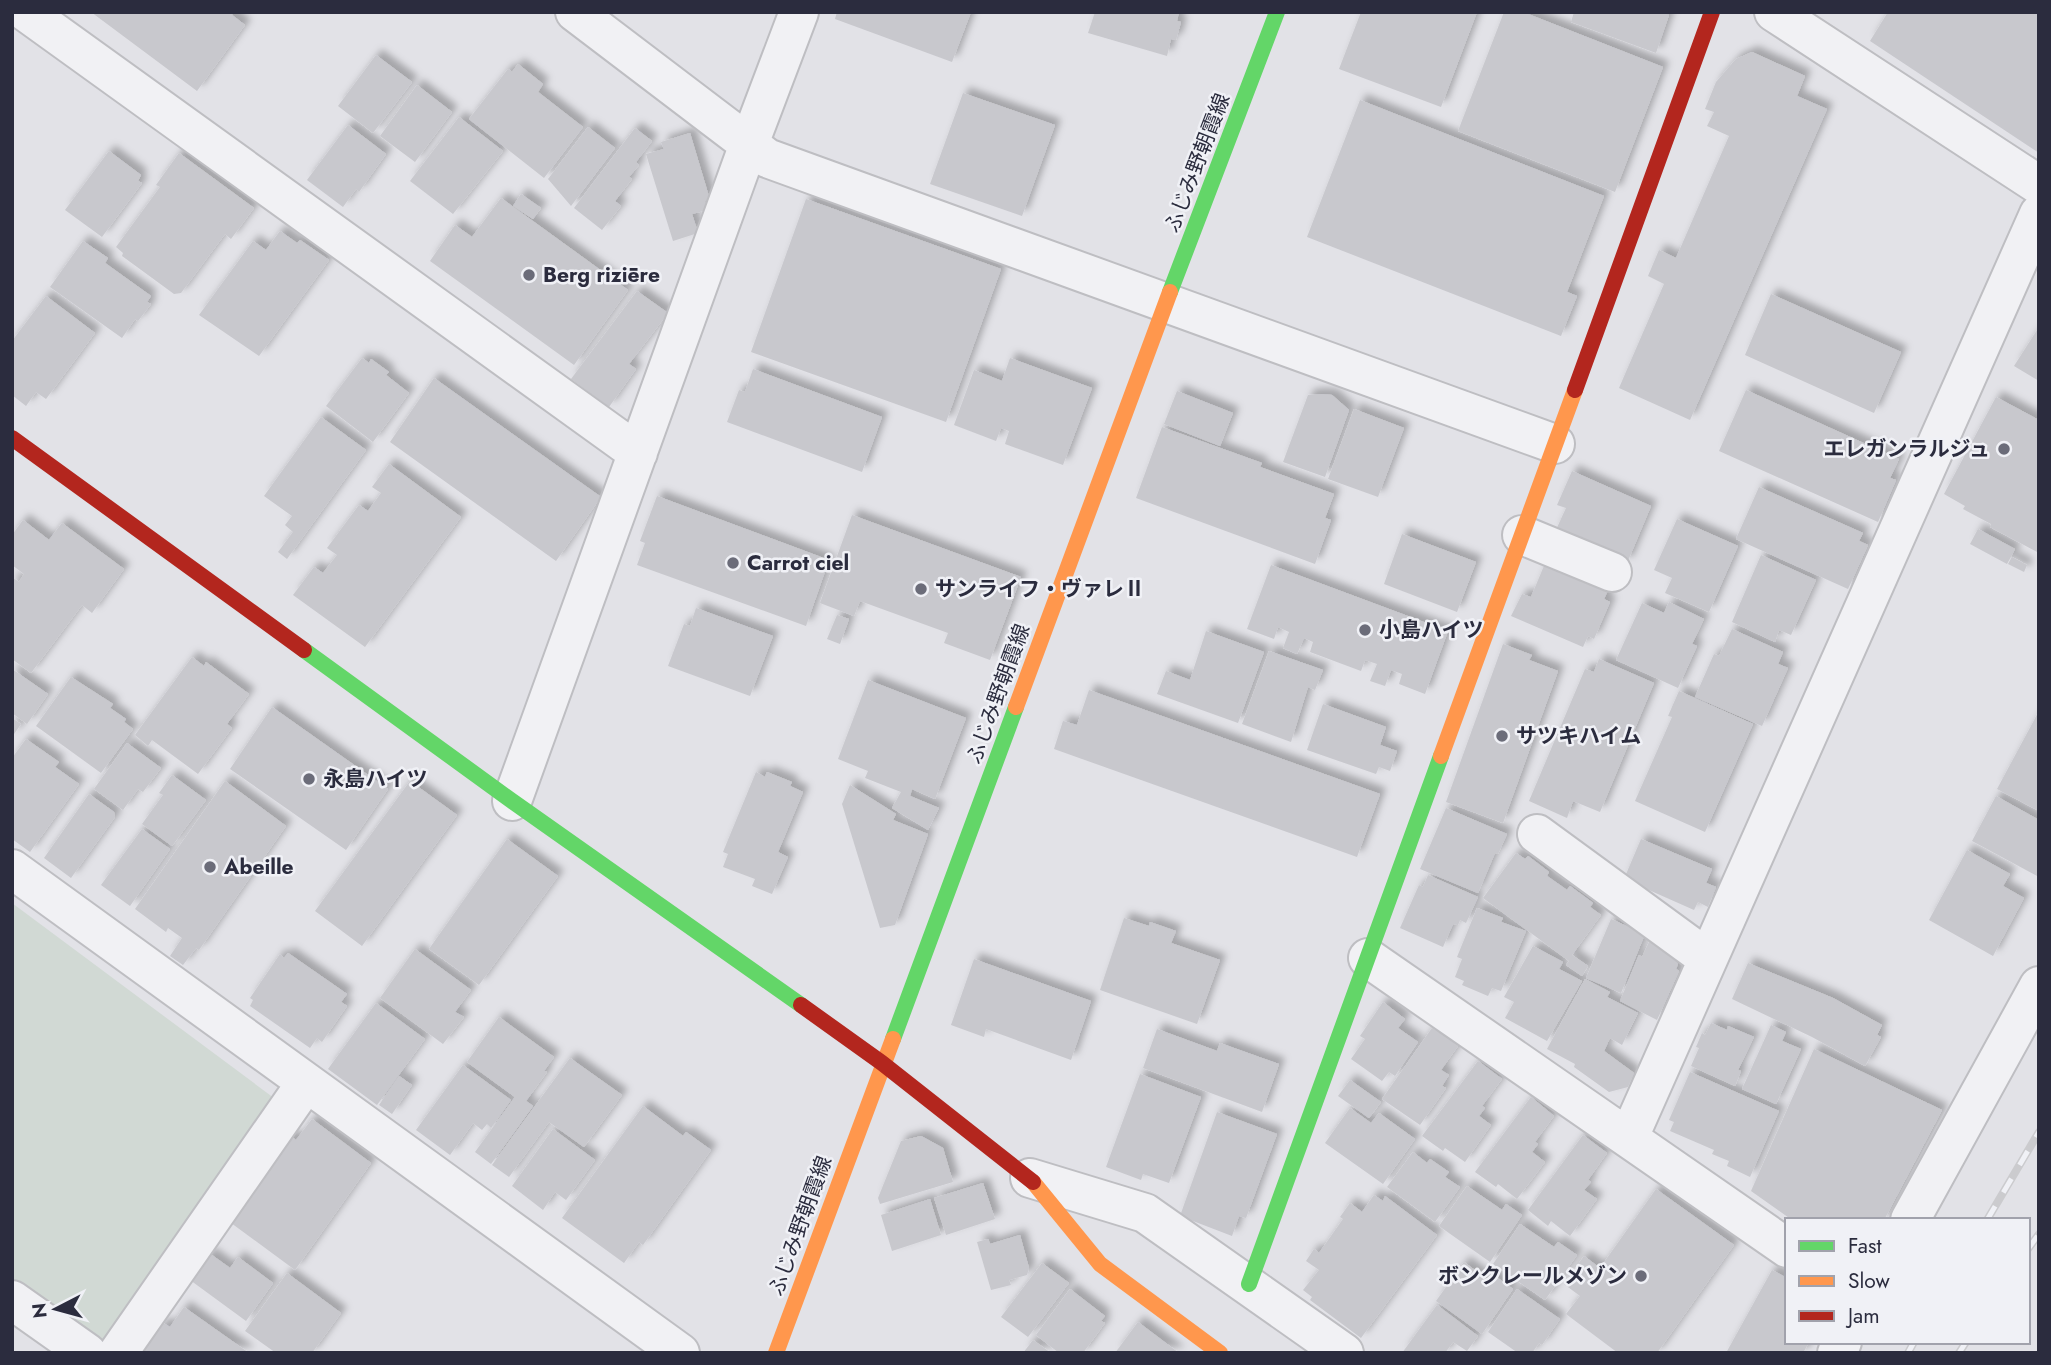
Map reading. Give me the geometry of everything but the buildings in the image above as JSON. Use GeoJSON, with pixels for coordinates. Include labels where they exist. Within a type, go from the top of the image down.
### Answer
{"type":"FeatureCollection","features":[{"type":"Feature","properties":{"kind":"street"},"geometry":{"type":"LineString","coordinates":[[26,12],[638,453]]}},
{"type":"Feature","properties":{"kind":"street"},"geometry":{"type":"LineString","coordinates":[[575,12],[767,158],[1555,444]]}},
{"type":"Feature","properties":{"kind":"street"},"geometry":{"type":"LineString","coordinates":[[512,801],[799,12]]}},
{"type":"Feature","properties":{"kind":"street","name":"ふじみ野朝霞線"},"geometry":{"type":"LineString","coordinates":[[776,1353],[1166,302],[1277,12]]}},
{"type":"Feature","properties":{"kind":"street"},"geometry":{"type":"LineString","coordinates":[[1249,1284],[1712,12]]}},
{"type":"Feature","properties":{"kind":"street"},"geometry":{"type":"LineString","coordinates":[[1774,12],[2039,185]]}},
{"type":"Feature","properties":{"kind":"street"},"geometry":{"type":"LineString","coordinates":[[1629,1137],[2039,214]]}},
{"type":"Feature","properties":{"kind":"street"},"geometry":{"type":"LineString","coordinates":[[12,439],[512,801],[882,1063],[1030,1178],[1100,1264],[1220,1353]]}},
{"type":"Feature","properties":{"kind":"street"},"geometry":{"type":"LineString","coordinates":[[1522,535],[1612,572]]}},
{"type":"Feature","properties":{"kind":"street"},"geometry":{"type":"LineString","coordinates":[[1538,834],[1708,959]]}},
{"type":"Feature","properties":{"kind":"street"},"geometry":{"type":"LineString","coordinates":[[12,869],[680,1353]]}},
{"type":"Feature","properties":{"kind":"street"},"geometry":{"type":"LineString","coordinates":[[1368,958],[1785,1247]]}},
{"type":"Feature","properties":{"kind":"street"},"geometry":{"type":"LineString","coordinates":[[1911,1218],[2039,986]]}},
{"type":"Feature","properties":{"kind":"street"},"geometry":{"type":"LineString","coordinates":[[118,1353],[306,1083]]}},
{"type":"Feature","properties":{"kind":"street"},"geometry":{"type":"LineString","coordinates":[[1030,1178],[1145,1213],[1344,1353]]}},
{"type":"Feature","properties":{"kind":"street"},"geometry":{"type":"LineString","coordinates":[[12,1300],[86,1353]]}},
{"type":"Feature","properties":{"kind":"shaded area"},"geometry":{"type":"Polygon","coordinates":[[[12,903],[278,1101],[108,1351],[12,1280],[12,903]]]}},
{"type":"Feature","properties":{"kind":"railway"},"geometry":{"type":"LineString","coordinates":[[1988,1218],[2039,1132]]}},
{"type":"Feature","properties":{"kind":"railway"},"geometry":{"type":"LineString","coordinates":[[2030,1246],[2039,1234]]}},
{"type":"Feature","properties":{"kind":"railway"},"geometry":{"type":"LineString","coordinates":[[1908,1353],[1913,1344]]}},
{"type":"Feature","properties":{"kind":"railway"},"geometry":{"type":"LineString","coordinates":[[1959,1353],[1965,1344]]}},
{"type":"Feature","properties":{"kind":"traffic: fast"},"geometry":{"type":"LineString","coordinates":[[1170,292],[1277,12]]}},
{"type":"Feature","properties":{"kind":"traffic: fast"},"geometry":{"type":"LineString","coordinates":[[304,650],[801,1005]]}},
{"type":"Feature","properties":{"kind":"traffic: fast"},"geometry":{"type":"LineString","coordinates":[[893,1039],[1016,707]]}},
{"type":"Feature","properties":{"kind":"traffic: fast"},"geometry":{"type":"LineString","coordinates":[[1249,1284],[1441,756]]}},
{"type":"Feature","properties":{"kind":"traffic: slow"},"geometry":{"type":"LineString","coordinates":[[1016,707],[1170,292]]}},
{"type":"Feature","properties":{"kind":"traffic: slow"},"geometry":{"type":"LineString","coordinates":[[1441,756],[1575,390]]}},
{"type":"Feature","properties":{"kind":"traffic: slow"},"geometry":{"type":"LineString","coordinates":[[776,1353],[893,1039]]}},
{"type":"Feature","properties":{"kind":"traffic: slow"},"geometry":{"type":"LineString","coordinates":[[1033,1182],[1100,1264],[1220,1353]]}},
{"type":"Feature","properties":{"kind":"traffic: jam"},"geometry":{"type":"LineString","coordinates":[[1575,390],[1712,12]]}},
{"type":"Feature","properties":{"kind":"traffic: jam"},"geometry":{"type":"LineString","coordinates":[[12,438],[304,650]]}},
{"type":"Feature","properties":{"kind":"traffic: jam"},"geometry":{"type":"LineString","coordinates":[[801,1005],[882,1063],[1033,1182]]}},
{"type":"Feature","properties":{"kind":"place","name":"Berg riziēre"},"geometry":{"type":"Point","coordinates":[529,275]}},
{"type":"Feature","properties":{"kind":"place","name":"エレガンラルジュ"},"geometry":{"type":"Point","coordinates":[2004,449]}},
{"type":"Feature","properties":{"kind":"place","name":"Carrot ciel"},"geometry":{"type":"Point","coordinates":[733,563]}},
{"type":"Feature","properties":{"kind":"place","name":"サンライフ・ヴァレⅡ"},"geometry":{"type":"Point","coordinates":[921,589]}},
{"type":"Feature","properties":{"kind":"place","name":"小島ハイツ"},"geometry":{"type":"Point","coordinates":[1365,630]}},
{"type":"Feature","properties":{"kind":"place","name":"サツキハイム"},"geometry":{"type":"Point","coordinates":[1502,736]}},
{"type":"Feature","properties":{"kind":"place","name":"永島ハイツ"},"geometry":{"type":"Point","coordinates":[309,779]}},
{"type":"Feature","properties":{"kind":"place","name":"Abeille"},"geometry":{"type":"Point","coordinates":[210,867]}},
{"type":"Feature","properties":{"kind":"place","name":"ボンクレールメゾン"},"geometry":{"type":"Point","coordinates":[1641,1276]}}]}
